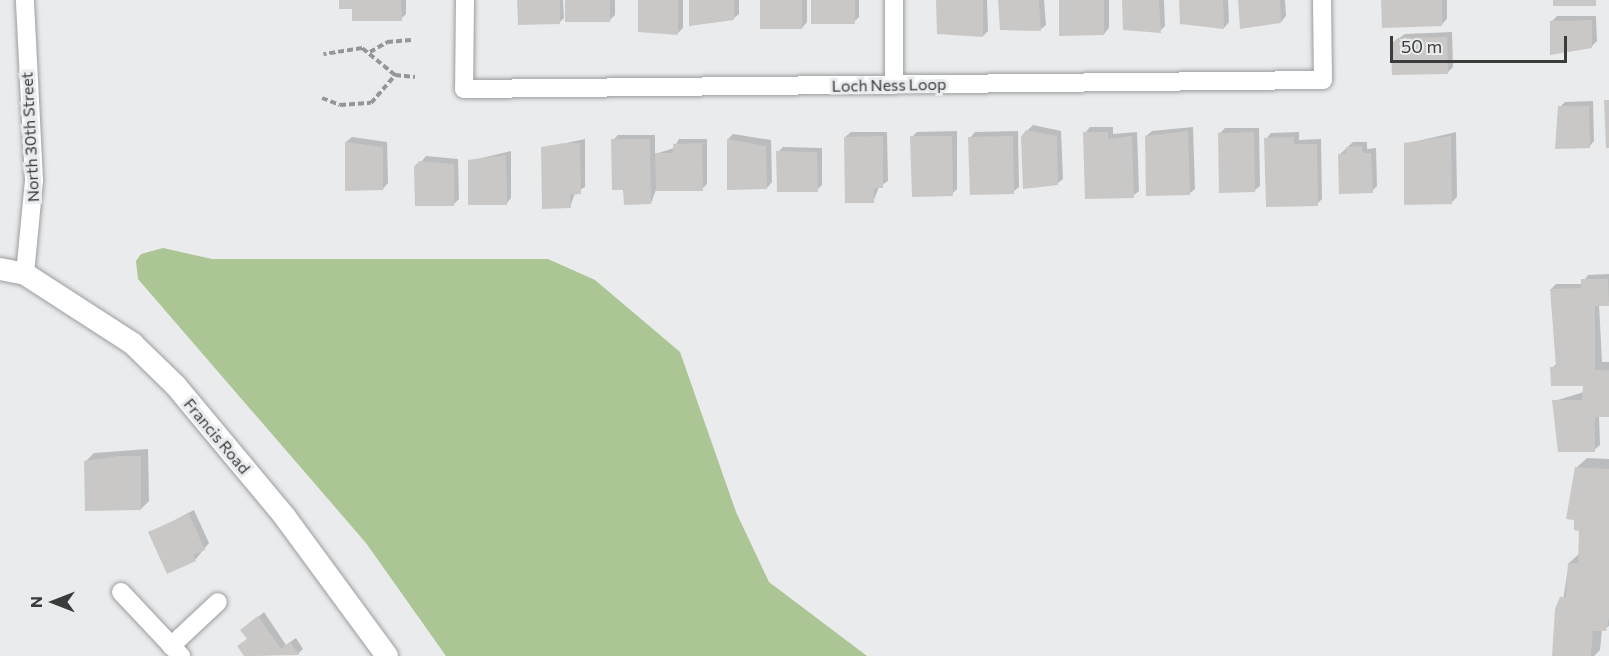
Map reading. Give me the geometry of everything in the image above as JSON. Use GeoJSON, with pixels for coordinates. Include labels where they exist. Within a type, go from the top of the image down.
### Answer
{"type":"FeatureCollection","features":[{"type":"Feature","properties":{"kind":"street","name":"North 30th Street"},"geometry":{"type":"LineString","coordinates":[[25,0],[34,180],[25,274]]}},
{"type":"Feature","properties":{"kind":"street","name":"Loch Ness Loop"},"geometry":{"type":"LineString","coordinates":[[465,0],[464,89],[1323,80],[1322,0]]}},
{"type":"Feature","properties":{"kind":"street"},"geometry":{"type":"LineString","coordinates":[[894,0],[894,85]]}},
{"type":"Feature","properties":{"kind":"street","name":"Francis Road"},"geometry":{"type":"LineString","coordinates":[[0,269],[25,274],[133,344],[176,386],[285,517],[387,656]]}},
{"type":"Feature","properties":{"kind":"street"},"geometry":{"type":"LineString","coordinates":[[121,592],[176,651],[218,603]]}},
{"type":"Feature","properties":{"kind":"path"},"geometry":{"type":"LineString","coordinates":[[370,52],[387,42],[411,40]]}},
{"type":"Feature","properties":{"kind":"path"},"geometry":{"type":"LineString","coordinates":[[323,54],[352,47],[370,52],[395,75],[416,77]]}},
{"type":"Feature","properties":{"kind":"path"},"geometry":{"type":"LineString","coordinates":[[322,98],[340,105],[371,103],[395,75]]}},
{"type":"Feature","properties":{"kind":"green space"},"geometry":{"type":"Polygon","coordinates":[[[163,248],[212,259],[548,259],[595,280],[680,352],[736,512],[769,582],[867,656],[446,656],[366,543],[138,279],[136,261],[141,254],[163,248]]]}},
{"type":"Feature","properties":{"kind":"building"},"geometry":{"type":"Polygon","coordinates":[[[339,0],[401,0],[402,21],[352,21],[352,9],[339,9],[339,0]]]}},
{"type":"Feature","properties":{"kind":"building"},"geometry":{"type":"Polygon","coordinates":[[[517,0],[560,0],[560,24],[518,25],[517,0]]]}},
{"type":"Feature","properties":{"kind":"building"},"geometry":{"type":"Polygon","coordinates":[[[565,0],[610,0],[610,22],[565,22],[565,0]]]}},
{"type":"Feature","properties":{"kind":"building"},"geometry":{"type":"Polygon","coordinates":[[[638,0],[678,0],[678,35],[638,32],[638,0]]]}},
{"type":"Feature","properties":{"kind":"building"},"geometry":{"type":"Polygon","coordinates":[[[689,0],[734,0],[734,20],[689,26],[689,0]]]}},
{"type":"Feature","properties":{"kind":"building"},"geometry":{"type":"Polygon","coordinates":[[[760,0],[802,0],[802,29],[760,29],[760,0]]]}},
{"type":"Feature","properties":{"kind":"building"},"geometry":{"type":"Polygon","coordinates":[[[811,0],[855,0],[855,24],[811,24],[811,0]]]}},
{"type":"Feature","properties":{"kind":"building"},"geometry":{"type":"Polygon","coordinates":[[[936,0],[983,0],[983,37],[937,34],[936,0]]]}},
{"type":"Feature","properties":{"kind":"building"},"geometry":{"type":"Polygon","coordinates":[[[998,0],[1039,0],[1041,31],[1000,30],[998,0]]]}},
{"type":"Feature","properties":{"kind":"building"},"geometry":{"type":"Polygon","coordinates":[[[1059,0],[1104,0],[1104,35],[1059,36],[1059,0]]]}},
{"type":"Feature","properties":{"kind":"building"},"geometry":{"type":"Polygon","coordinates":[[[1122,0],[1159,0],[1161,33],[1123,30],[1122,0]]]}},
{"type":"Feature","properties":{"kind":"building"},"geometry":{"type":"Polygon","coordinates":[[[1179,0],[1223,0],[1224,29],[1180,24],[1179,0]]]}},
{"type":"Feature","properties":{"kind":"building"},"geometry":{"type":"Polygon","coordinates":[[[1238,0],[1280,0],[1281,23],[1240,29],[1238,0]]]}},
{"type":"Feature","properties":{"kind":"building"},"geometry":{"type":"Polygon","coordinates":[[[1381,0],[1442,0],[1442,26],[1382,28],[1381,0]]]}},
{"type":"Feature","properties":{"kind":"building"},"geometry":{"type":"Polygon","coordinates":[[[1553,0],[1596,0],[1596,6],[1553,6],[1553,0]]]}},
{"type":"Feature","properties":{"kind":"building"},"geometry":{"type":"Polygon","coordinates":[[[1592,20],[1592,48],[1550,55],[1550,21],[1592,20]]]}},
{"type":"Feature","properties":{"kind":"building"},"geometry":{"type":"Polygon","coordinates":[[[1447,37],[1448,74],[1392,75],[1391,44],[1398,38],[1447,37]]]}},
{"type":"Feature","properties":{"kind":"building"},"geometry":{"type":"Polygon","coordinates":[[[1604,100],[1609,100],[1609,148],[1606,148],[1604,100]]]}},
{"type":"Feature","properties":{"kind":"building"},"geometry":{"type":"Polygon","coordinates":[[[1558,106],[1589,106],[1590,148],[1555,149],[1558,106]]]}},
{"type":"Feature","properties":{"kind":"building"},"geometry":{"type":"Polygon","coordinates":[[[1026,130],[1057,136],[1058,185],[1023,189],[1021,137],[1026,130]]]}},
{"type":"Feature","properties":{"kind":"building"},"geometry":{"type":"Polygon","coordinates":[[[1188,131],[1190,195],[1146,196],[1145,136],[1188,131]]]}},
{"type":"Feature","properties":{"kind":"building"},"geometry":{"type":"Polygon","coordinates":[[[1083,132],[1108,132],[1108,139],[1132,136],[1134,198],[1085,199],[1083,132]]]}},
{"type":"Feature","properties":{"kind":"building"},"geometry":{"type":"Polygon","coordinates":[[[1254,132],[1255,192],[1219,193],[1218,133],[1254,132]]]}},
{"type":"Feature","properties":{"kind":"building"},"geometry":{"type":"Polygon","coordinates":[[[883,136],[883,188],[874,188],[874,203],[845,203],[844,137],[883,136]]]}},
{"type":"Feature","properties":{"kind":"building"},"geometry":{"type":"Polygon","coordinates":[[[910,136],[952,136],[953,196],[912,197],[910,136]]]}},
{"type":"Feature","properties":{"kind":"building"},"geometry":{"type":"Polygon","coordinates":[[[1013,136],[1014,194],[970,195],[968,137],[1013,136]]]}},
{"type":"Feature","properties":{"kind":"building"},"geometry":{"type":"Polygon","coordinates":[[[1451,136],[1452,204],[1404,205],[1404,143],[1451,136]]]}},
{"type":"Feature","properties":{"kind":"building"},"geometry":{"type":"Polygon","coordinates":[[[1294,137],[1294,144],[1317,144],[1318,206],[1266,207],[1264,138],[1294,137]]]}},
{"type":"Feature","properties":{"kind":"building"},"geometry":{"type":"Polygon","coordinates":[[[611,139],[650,139],[651,204],[624,205],[623,190],[612,190],[611,139]]]}},
{"type":"Feature","properties":{"kind":"building"},"geometry":{"type":"Polygon","coordinates":[[[727,139],[766,146],[767,189],[727,190],[727,139]]]}},
{"type":"Feature","properties":{"kind":"building"},"geometry":{"type":"Polygon","coordinates":[[[345,142],[383,147],[383,190],[345,191],[345,142]]]}},
{"type":"Feature","properties":{"kind":"building"},"geometry":{"type":"Polygon","coordinates":[[[580,143],[581,194],[570,195],[571,208],[542,209],[541,147],[580,143]]]}},
{"type":"Feature","properties":{"kind":"building"},"geometry":{"type":"Polygon","coordinates":[[[702,143],[703,191],[656,191],[655,153],[673,153],[673,144],[702,143]]]}},
{"type":"Feature","properties":{"kind":"building"},"geometry":{"type":"Polygon","coordinates":[[[1362,146],[1363,153],[1371,153],[1373,193],[1339,194],[1338,154],[1346,154],[1346,147],[1362,146]]]}},
{"type":"Feature","properties":{"kind":"building"},"geometry":{"type":"Polygon","coordinates":[[[776,151],[817,152],[818,192],[777,192],[776,151]]]}},
{"type":"Feature","properties":{"kind":"building"},"geometry":{"type":"Polygon","coordinates":[[[506,155],[507,205],[468,205],[468,160],[506,155]]]}},
{"type":"Feature","properties":{"kind":"building"},"geometry":{"type":"Polygon","coordinates":[[[419,161],[454,164],[454,206],[415,206],[414,167],[419,161]]]}},
{"type":"Feature","properties":{"kind":"building"},"geometry":{"type":"Polygon","coordinates":[[[1581,279],[1608,279],[1609,306],[1595,306],[1595,370],[1609,370],[1609,417],[1595,417],[1595,452],[1558,452],[1552,400],[1582,400],[1583,386],[1551,386],[1550,367],[1556,367],[1550,289],[1581,288],[1581,279]]]}},
{"type":"Feature","properties":{"kind":"building"},"geometry":{"type":"Polygon","coordinates":[[[119,456],[141,456],[141,510],[85,511],[84,461],[119,456]]]}},
{"type":"Feature","properties":{"kind":"building"},"geometry":{"type":"Polygon","coordinates":[[[1575,467],[1609,469],[1609,618],[1606,631],[1593,631],[1591,656],[1552,656],[1555,609],[1560,597],[1566,597],[1568,563],[1578,563],[1579,531],[1574,530],[1574,520],[1566,519],[1575,467]]]}},
{"type":"Feature","properties":{"kind":"building"},"geometry":{"type":"Polygon","coordinates":[[[189,514],[205,550],[193,555],[196,561],[167,574],[148,532],[189,514]]]}},
{"type":"Feature","properties":{"kind":"building"},"geometry":{"type":"Polygon","coordinates":[[[258,616],[281,649],[290,642],[299,655],[244,656],[237,646],[247,639],[240,630],[258,616]]]}}]}
